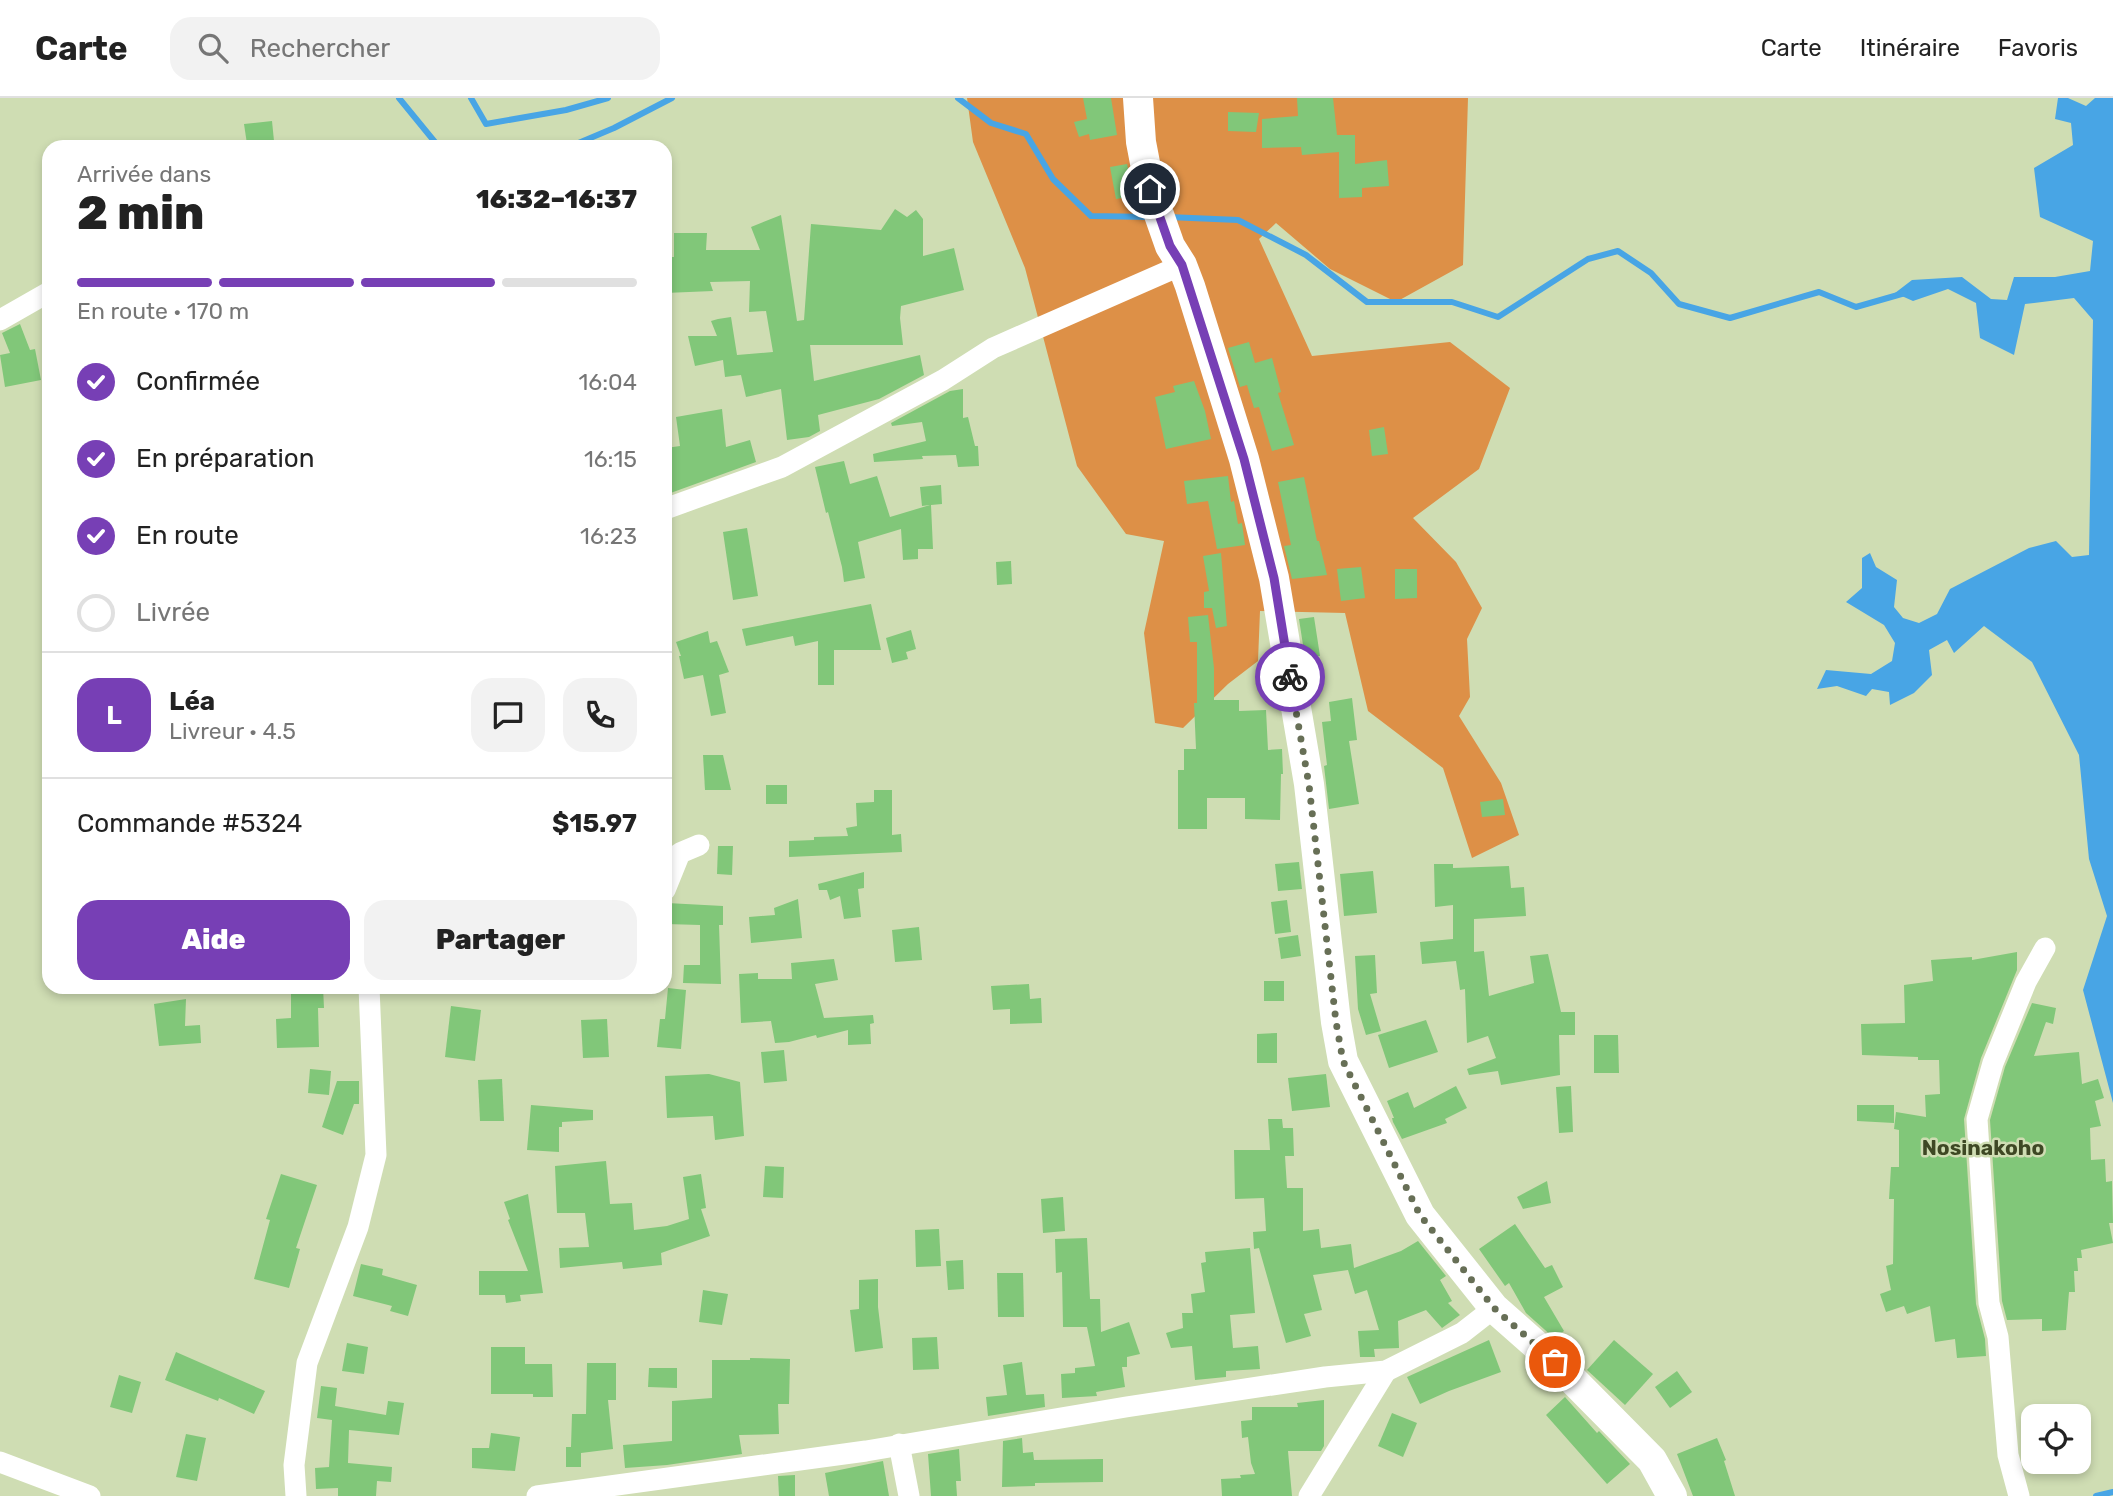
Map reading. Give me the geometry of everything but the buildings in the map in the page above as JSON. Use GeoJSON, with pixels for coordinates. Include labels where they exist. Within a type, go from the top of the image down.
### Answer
{"type":"FeatureCollection","features":[{"type":"Feature","properties":{"kind":"street"},"geometry":{"type":"LineString","coordinates":[[1138,98],[1141,142],[1150,189],[1176,256],[1244,459],[1274,578],[1309,785],[1336,1022],[1343,1061],[1420,1215],[1494,1308],[1555,1362],[1652,1460],[1672,1496]]}},
{"type":"Feature","properties":{"kind":"street"},"geometry":{"type":"LineString","coordinates":[[672,506],[782,467],[943,380],[993,348],[1176,256]]}},
{"type":"Feature","properties":{"kind":"street"},"geometry":{"type":"LineString","coordinates":[[0,320],[42,296]]}},
{"type":"Feature","properties":{"kind":"street"},"geometry":{"type":"LineString","coordinates":[[672,873],[680,853],[699,845]]}},
{"type":"Feature","properties":{"kind":"street"},"geometry":{"type":"LineString","coordinates":[[2019,1496],[2008,1455],[1998,1337],[1989,1303],[1977,1119],[1993,1062],[2026,982],[2045,948]]}},
{"type":"Feature","properties":{"kind":"street"},"geometry":{"type":"LineString","coordinates":[[296,1496],[294,1465],[307,1363],[358,1227],[376,1155],[369,994]]}},
{"type":"Feature","properties":{"kind":"street"},"geometry":{"type":"LineString","coordinates":[[537,1496],[608,1491],[1126,1407],[1386,1370],[1462,1333],[1494,1308]]}},
{"type":"Feature","properties":{"kind":"street"},"geometry":{"type":"LineString","coordinates":[[1309,1496],[1386,1370]]}},
{"type":"Feature","properties":{"kind":"street"},"geometry":{"type":"LineString","coordinates":[[899,1444],[909,1496]]}},
{"type":"Feature","properties":{"kind":"street"},"geometry":{"type":"LineString","coordinates":[[0,1462],[90,1496]]}},
{"type":"Feature","properties":{"kind":"shaded area"},"geometry":{"type":"Polygon","coordinates":[[[967,98],[1468,98],[1463,265],[1396,302],[1330,269],[1276,223],[1259,239],[1312,356],[1450,342],[1510,388],[1479,469],[1413,518],[1456,562],[1482,608],[1467,639],[1470,697],[1459,716],[1501,783],[1519,835],[1472,858],[1443,768],[1368,711],[1345,613],[1260,611],[1258,661],[1228,684],[1183,728],[1155,723],[1144,633],[1164,541],[1126,534],[1077,466],[1025,268],[973,142],[967,98]]]}},
{"type":"Feature","properties":{"kind":"water"},"geometry":{"type":"Polygon","coordinates":[[[2058,98],[2068,98],[2086,106],[2095,98],[2113,98],[2113,1103],[2083,990],[2107,916],[2089,859],[2079,755],[2032,662],[1984,626],[1954,653],[1947,640],[1929,650],[1932,675],[1914,693],[1890,705],[1889,692],[1872,689],[1866,696],[1837,686],[1817,689],[1826,670],[1871,674],[1892,661],[1895,643],[1884,625],[1846,602],[1862,588],[1862,558],[1870,553],[1876,567],[1897,580],[1894,607],[1903,618],[1919,623],[1937,614],[1950,589],[2029,548],[2056,541],[2072,557],[2089,555],[2093,320],[2074,298],[2025,304],[2014,355],[1980,338],[1976,303],[1948,289],[1913,301],[1895,293],[1912,280],[1962,277],[1991,299],[2007,300],[2014,277],[2055,277],[2090,271],[2093,241],[2040,217],[2034,168],[2073,145],[2071,123],[2055,119],[2058,98]]]}},
{"type":"Feature","properties":{"kind":"waterway"},"geometry":{"type":"LineString","coordinates":[[399,98],[433,140]]}},
{"type":"Feature","properties":{"kind":"waterway"},"geometry":{"type":"LineString","coordinates":[[471,98],[486,124],[566,110],[608,98]]}},
{"type":"Feature","properties":{"kind":"waterway"},"geometry":{"type":"LineString","coordinates":[[586,140],[672,98]]}},
{"type":"Feature","properties":{"kind":"waterway"},"geometry":{"type":"LineString","coordinates":[[958,98],[991,123],[1026,134],[1053,179],[1091,216],[1150,217]]}},
{"type":"Feature","properties":{"kind":"waterway"},"geometry":{"type":"LineString","coordinates":[[1168,217],[1238,220],[1306,255],[1367,302],[1452,302],[1498,317],[1588,259],[1618,251],[1651,273],[1679,304],[1730,318],[1819,292],[1856,307],[1905,293]]}},
{"type":"Feature","properties":{"kind":"waterway"},"geometry":{"type":"LineString","coordinates":[[2096,1496],[2113,1492]]}},
{"type":"Feature","properties":{"kind":"way so far"},"geometry":{"type":"LineString","coordinates":[[1290,677],[1309,785],[1336,1022],[1343,1061],[1420,1215],[1494,1308],[1555,1362]]}},
{"type":"Feature","properties":{"kind":"district","name":"Nosinakoho"},"geometry":{"type":"Point","coordinates":[1983,1147]}},
{"type":"Feature","properties":{"kind":"route"},"geometry":{"type":"LineString","coordinates":[[1150,189],[1170,246],[1182,265],[1244,459],[1274,578],[1290,677]]}}]}
